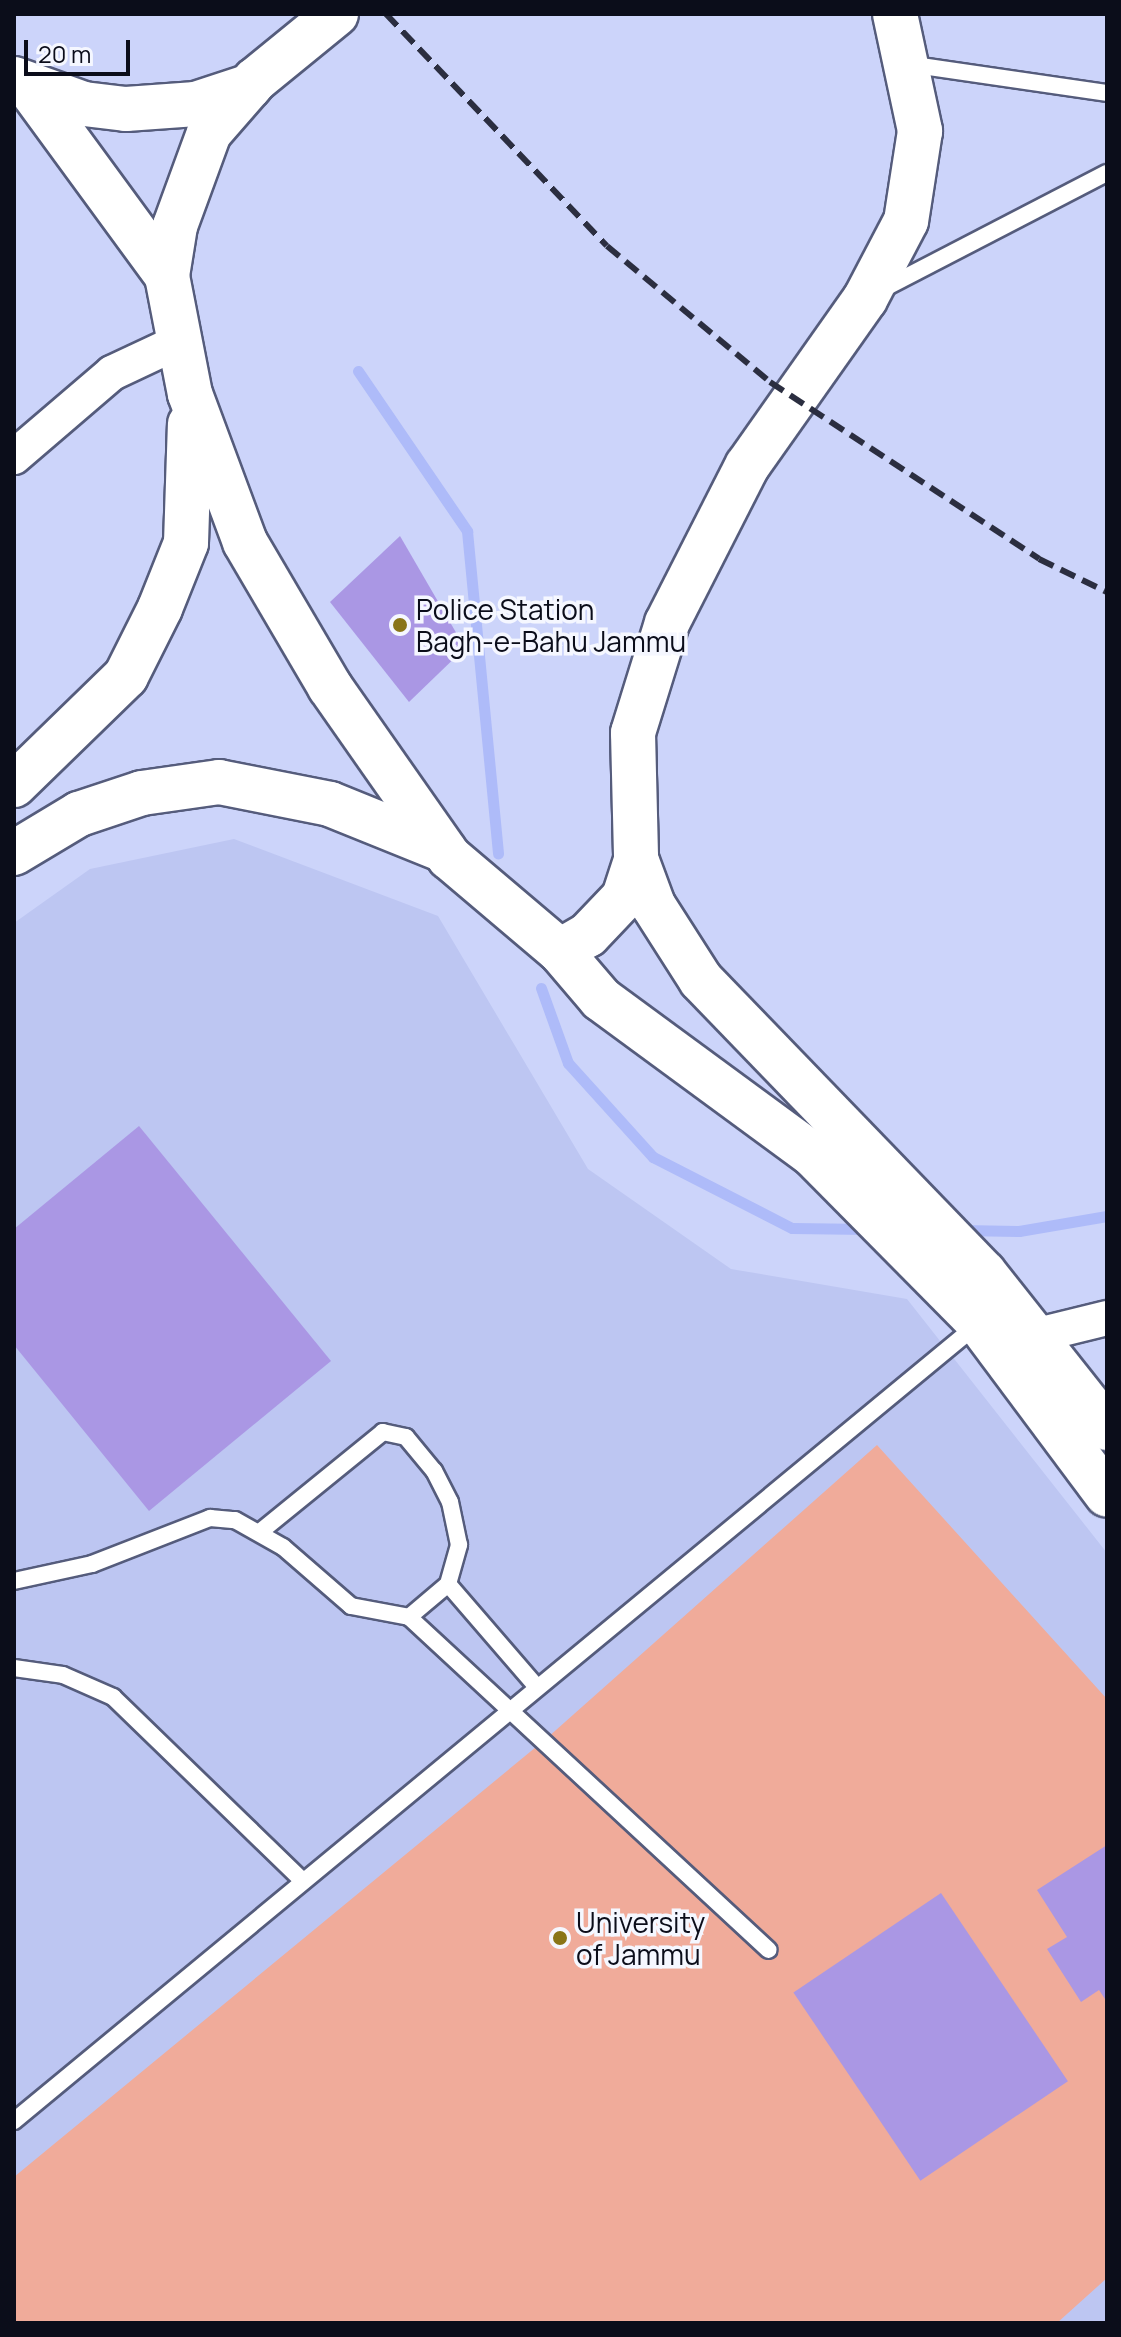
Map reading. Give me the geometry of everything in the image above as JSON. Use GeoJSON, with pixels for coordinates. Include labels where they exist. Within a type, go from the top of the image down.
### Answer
{"type":"FeatureCollection","features":[{"type":"Feature","properties":{"kind":"main road"},"geometry":{"type":"LineString","coordinates":[[336,14],[250,86],[209,133],[187,181],[167,276],[190,394],[245,542],[330,687],[444,850],[560,951],[601,999],[827,1141]]}},
{"type":"Feature","properties":{"kind":"main road"},"geometry":{"type":"LineString","coordinates":[[880,14],[906,64]]}},
{"type":"Feature","properties":{"kind":"main road"},"geometry":{"type":"LineString","coordinates":[[560,951],[588,935],[624,897],[636,859],[633,733],[667,623],[747,466],[892,256],[917,183],[920,131],[895,14]]}},
{"type":"Feature","properties":{"kind":"main road"},"geometry":{"type":"LineString","coordinates":[[23,84],[126,109],[196,104],[250,86]]}},
{"type":"Feature","properties":{"kind":"main road"},"geometry":{"type":"LineString","coordinates":[[23,84],[167,276]]}},
{"type":"Feature","properties":{"kind":"main road"},"geometry":{"type":"LineString","coordinates":[[14,785],[126,676],[160,608],[186,543],[190,394]]}},
{"type":"Feature","properties":{"kind":"main road"},"geometry":{"type":"LineString","coordinates":[[14,853],[79,814],[142,793],[219,782],[330,804],[444,850]]}},
{"type":"Feature","properties":{"kind":"main road"},"geometry":{"type":"LineString","coordinates":[[636,859],[653,905],[701,980],[827,1141],[974,1299],[1107,1495]]}},
{"type":"Feature","properties":{"kind":"main road"},"geometry":{"type":"LineString","coordinates":[[974,1299],[1034,1336],[1107,1428]]}},
{"type":"Feature","properties":{"kind":"street"},"geometry":{"type":"LineString","coordinates":[[14,457],[112,373],[180,341]]}},
{"type":"Feature","properties":{"kind":"street"},"geometry":{"type":"LineString","coordinates":[[1034,1336],[1107,1318]]}},
{"type":"Feature","properties":{"kind":"lane"},"geometry":{"type":"LineString","coordinates":[[906,64],[1107,93]]}},
{"type":"Feature","properties":{"kind":"lane"},"geometry":{"type":"LineString","coordinates":[[865,299],[1107,173]]}},
{"type":"Feature","properties":{"kind":"lane"},"geometry":{"type":"LineString","coordinates":[[14,2121],[537,1687],[974,1299]]}},
{"type":"Feature","properties":{"kind":"lane"},"geometry":{"type":"LineString","coordinates":[[261,1531],[361,1445],[396,1433],[414,1445],[450,1502],[459,1545],[448,1584],[409,1617]]}},
{"type":"Feature","properties":{"kind":"lane"},"geometry":{"type":"LineString","coordinates":[[14,1581],[92,1564],[210,1518],[261,1531],[351,1606],[409,1617],[506,1713],[768,1950]]}},
{"type":"Feature","properties":{"kind":"lane"},"geometry":{"type":"LineString","coordinates":[[448,1584],[537,1687]]}},
{"type":"Feature","properties":{"kind":"lane"},"geometry":{"type":"LineString","coordinates":[[14,1668],[63,1675],[113,1697],[303,1881]]}},
{"type":"Feature","properties":{"kind":"shaded area","name":"University of Jammu"},"geometry":{"type":"Polygon","coordinates":[[[234,839],[438,916],[588,1169],[731,1269],[907,1299],[1107,1553],[1107,2323],[14,2323],[14,923],[90,869],[234,839]]]}},
{"type":"Feature","properties":{"kind":"shaded area"},"geometry":{"type":"Polygon","coordinates":[[[877,1445],[1107,1699],[1107,2278],[1057,2323],[14,2323],[14,2177],[547,1738],[877,1445]]]}},
{"type":"Feature","properties":{"kind":"building","name":"Police Station Bagh-e-Bahu Jammu"},"geometry":{"type":"Polygon","coordinates":[[[400,536],[465,648],[409,702],[330,602],[400,536]]]}},
{"type":"Feature","properties":{"kind":"building"},"geometry":{"type":"Polygon","coordinates":[[[139,1126],[331,1361],[149,1511],[14,1345],[14,1229],[139,1126]]]}},
{"type":"Feature","properties":{"kind":"building"},"geometry":{"type":"Polygon","coordinates":[[[1107,1845],[1107,2002],[1099,1990],[1081,2002],[1047,1949],[1067,1937],[1037,1890],[1107,1845]]]}},
{"type":"Feature","properties":{"kind":"building"},"geometry":{"type":"Polygon","coordinates":[[[941,1893],[1068,2081],[920,2181],[793,1993],[941,1893]]]}},
{"type":"Feature","properties":{"kind":"waterway"},"geometry":{"type":"LineString","coordinates":[[358,371],[467,531],[498,854]]}},
{"type":"Feature","properties":{"kind":"waterway"},"geometry":{"type":"LineString","coordinates":[[541,988],[568,1063],[653,1157],[792,1228],[868,1229]]}},
{"type":"Feature","properties":{"kind":"waterway"},"geometry":{"type":"LineString","coordinates":[[961,1230],[1019,1231],[1107,1216]]}},
{"type":"Feature","properties":{"kind":"railway"},"geometry":{"type":"LineString","coordinates":[[386,14],[607,246],[770,382],[1039,559],[1107,592]]}},
{"type":"Feature","properties":{"kind":"place","name":"Police Station Bagh-e-Bahu Jammu"},"geometry":{"type":"Point","coordinates":[400,625]}},
{"type":"Feature","properties":{"kind":"place","name":"University of Jammu"},"geometry":{"type":"Point","coordinates":[560,1938]}}]}
